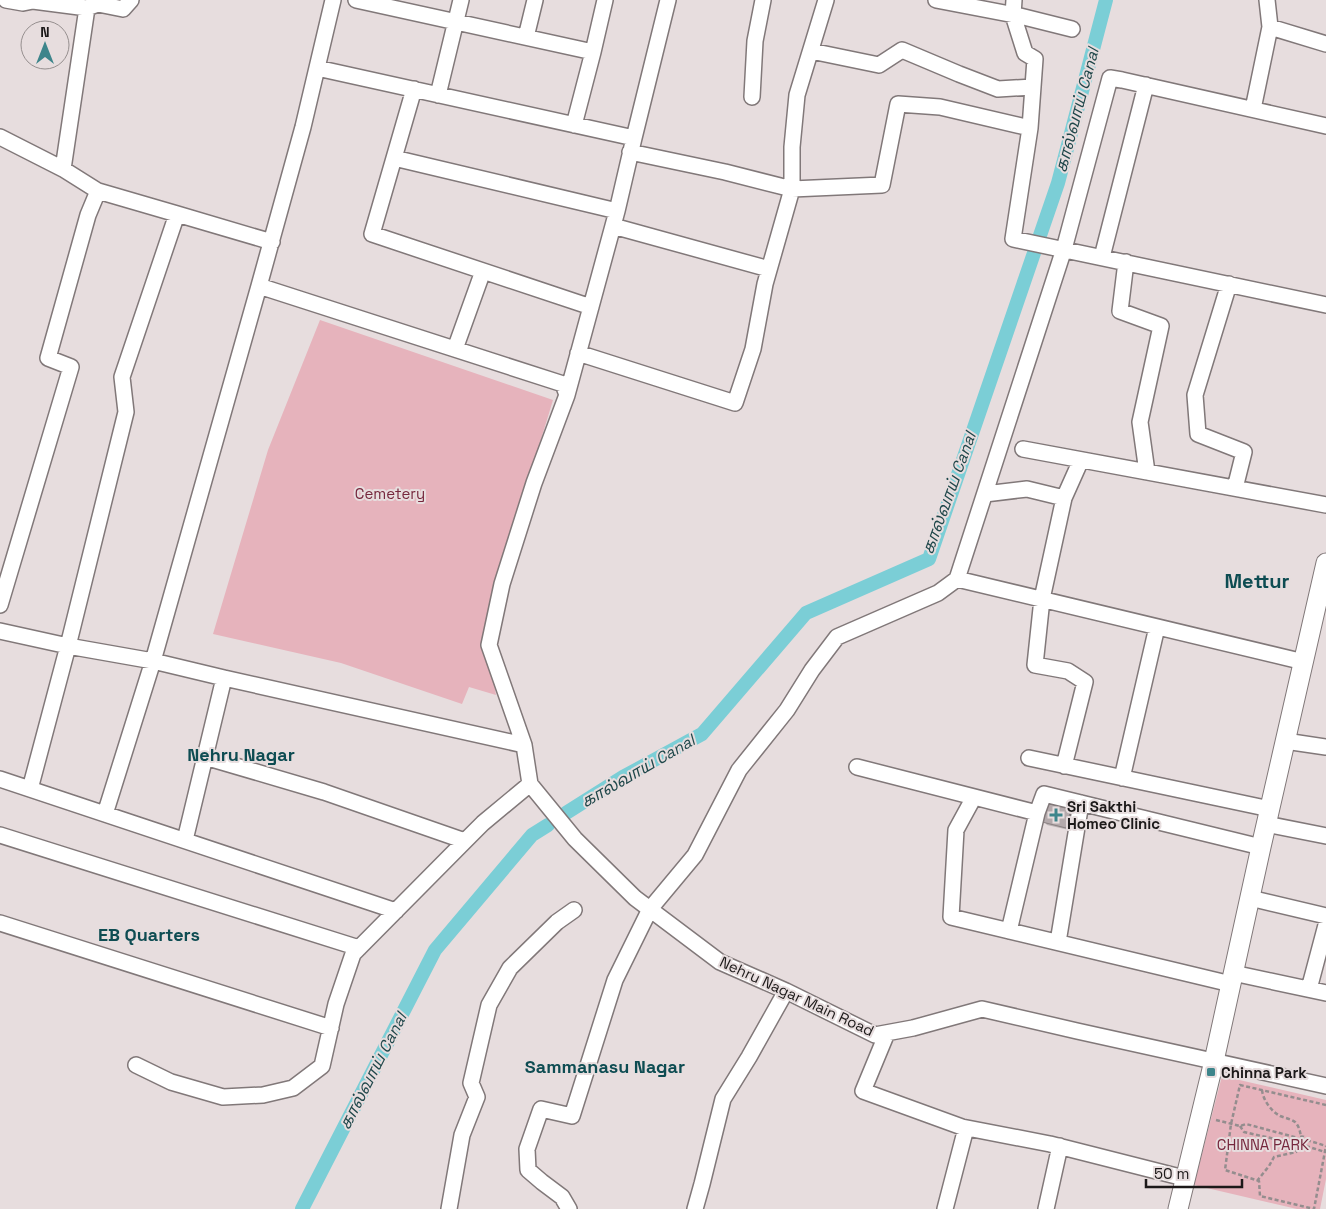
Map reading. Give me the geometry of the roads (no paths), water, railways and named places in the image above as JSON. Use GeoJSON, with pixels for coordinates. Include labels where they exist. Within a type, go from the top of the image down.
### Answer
{"type":"FeatureCollection","features":[{"type":"Feature","properties":{"kind":"main road"},"geometry":{"type":"LineString","coordinates":[[1178,1209],[1214,1061],[1285,741],[1323,591],[1326,562]]}},
{"type":"Feature","properties":{"kind":"street"},"geometry":{"type":"LineString","coordinates":[[6,0],[23,3],[33,1],[95,4],[123,9],[131,0]]}},
{"type":"Feature","properties":{"kind":"street"},"geometry":{"type":"LineString","coordinates":[[104,814],[153,661],[260,286],[303,127],[333,0]]}},
{"type":"Feature","properties":{"kind":"street"},"geometry":{"type":"LineString","coordinates":[[356,0],[593,52]]}},
{"type":"Feature","properties":{"kind":"street"},"geometry":{"type":"LineString","coordinates":[[438,95],[461,0]]}},
{"type":"Feature","properties":{"kind":"street"},"geometry":{"type":"LineString","coordinates":[[526,37],[535,0]]}},
{"type":"Feature","properties":{"kind":"street"},"geometry":{"type":"LineString","coordinates":[[574,125],[604,0]]}},
{"type":"Feature","properties":{"kind":"street"},"geometry":{"type":"LineString","coordinates":[[136,1065],[171,1082],[222,1097],[263,1095],[293,1088],[322,1066],[336,1004],[353,954],[433,871],[483,823],[530,784],[524,744],[489,645],[502,584],[534,483],[567,395],[615,219],[668,0]]}},
{"type":"Feature","properties":{"kind":"street"},"geometry":{"type":"LineString","coordinates":[[752,97],[755,41],[763,0]]}},
{"type":"Feature","properties":{"kind":"street"},"geometry":{"type":"LineString","coordinates":[[578,354],[735,403],[753,348],[765,284],[792,189],[792,147],[797,95],[826,0]]}},
{"type":"Feature","properties":{"kind":"street"},"geometry":{"type":"LineString","coordinates":[[936,0],[1013,7],[1072,29]]}},
{"type":"Feature","properties":{"kind":"street"},"geometry":{"type":"LineString","coordinates":[[1253,109],[1270,27],[1267,0]]}},
{"type":"Feature","properties":{"kind":"street"},"geometry":{"type":"LineString","coordinates":[[63,169],[95,4]]}},
{"type":"Feature","properties":{"kind":"street"},"geometry":{"type":"LineString","coordinates":[[1013,7],[1025,53],[1036,60],[1030,128],[1013,239],[1326,305]]}},
{"type":"Feature","properties":{"kind":"street"},"geometry":{"type":"LineString","coordinates":[[1270,27],[1326,44]]}},
{"type":"Feature","properties":{"kind":"street"},"geometry":{"type":"LineString","coordinates":[[811,51],[879,65],[902,50],[998,89],[1033,87]]}},
{"type":"Feature","properties":{"kind":"street"},"geometry":{"type":"LineString","coordinates":[[317,68],[574,125],[632,145],[792,189],[882,185],[898,104],[940,107],[1030,128]]}},
{"type":"Feature","properties":{"kind":"street"},"geometry":{"type":"LineString","coordinates":[[569,1209],[562,1197],[528,1170],[527,1149],[541,1109],[572,1116],[614,980],[650,909],[695,855],[739,770],[787,710],[812,670],[837,637],[938,594],[957,579],[985,494],[1110,78],[1326,126]]}},
{"type":"Feature","properties":{"kind":"street"},"geometry":{"type":"LineString","coordinates":[[1102,257],[1146,85]]}},
{"type":"Feature","properties":{"kind":"street"},"geometry":{"type":"LineString","coordinates":[[414,89],[372,234],[591,307]]}},
{"type":"Feature","properties":{"kind":"street"},"geometry":{"type":"LineString","coordinates":[[0,137],[63,169],[98,192],[272,242]]}},
{"type":"Feature","properties":{"kind":"street"},"geometry":{"type":"LineString","coordinates":[[394,158],[615,219],[770,269]]}},
{"type":"Feature","properties":{"kind":"street"},"geometry":{"type":"LineString","coordinates":[[0,605],[71,367],[48,358],[88,215],[98,192]]}},
{"type":"Feature","properties":{"kind":"street"},"geometry":{"type":"LineString","coordinates":[[30,789],[68,646],[126,412],[122,378],[177,214]]}},
{"type":"Feature","properties":{"kind":"street"},"geometry":{"type":"LineString","coordinates":[[1126,262],[1120,311],[1162,326],[1140,422],[1147,472]]}},
{"type":"Feature","properties":{"kind":"street"},"geometry":{"type":"LineString","coordinates":[[455,349],[483,271]]}},
{"type":"Feature","properties":{"kind":"street"},"geometry":{"type":"LineString","coordinates":[[1229,284],[1196,395],[1198,434],[1244,452],[1235,488]]}},
{"type":"Feature","properties":{"kind":"street"},"geometry":{"type":"LineString","coordinates":[[260,286],[563,384],[567,395]]}},
{"type":"Feature","properties":{"kind":"street"},"geometry":{"type":"LineString","coordinates":[[1023,449],[1326,505]]}},
{"type":"Feature","properties":{"kind":"street"},"geometry":{"type":"LineString","coordinates":[[1064,766],[1085,682],[1068,671],[1035,665],[1042,599],[1064,498],[1082,460]]}},
{"type":"Feature","properties":{"kind":"street"},"geometry":{"type":"LineString","coordinates":[[985,494],[1027,489],[1064,498]]}},
{"type":"Feature","properties":{"kind":"street"},"geometry":{"type":"LineString","coordinates":[[957,579],[1304,662]]}},
{"type":"Feature","properties":{"kind":"street"},"geometry":{"type":"LineString","coordinates":[[1122,778],[1157,627]]}},
{"type":"Feature","properties":{"kind":"street"},"geometry":{"type":"LineString","coordinates":[[0,631],[68,646],[153,661],[524,744]]}},
{"type":"Feature","properties":{"kind":"street"},"geometry":{"type":"LineString","coordinates":[[185,840],[224,678]]}},
{"type":"Feature","properties":{"kind":"street"},"geometry":{"type":"LineString","coordinates":[[1285,741],[1326,747]]}},
{"type":"Feature","properties":{"kind":"street"},"geometry":{"type":"LineString","coordinates":[[205,757],[324,792],[465,841]]}},
{"type":"Feature","properties":{"kind":"street"},"geometry":{"type":"LineString","coordinates":[[1029,758],[1122,778],[1268,816],[1326,836]]}},
{"type":"Feature","properties":{"kind":"street"},"geometry":{"type":"LineString","coordinates":[[857,767],[1037,814]]}},
{"type":"Feature","properties":{"kind":"street"},"geometry":{"type":"LineString","coordinates":[[0,779],[396,911]]}},
{"type":"Feature","properties":{"kind":"street","name":"Nehru Nagar Main Road"},"geometry":{"type":"LineString","coordinates":[[530,784],[575,839],[635,898],[720,962],[786,991],[875,1035],[913,1028],[982,1009],[1326,1086]]}},
{"type":"Feature","properties":{"kind":"street"},"geometry":{"type":"LineString","coordinates":[[1009,931],[1037,814],[1044,794],[1261,847]]}},
{"type":"Feature","properties":{"kind":"street"},"geometry":{"type":"LineString","coordinates":[[974,797],[956,830],[951,917],[1058,942],[1232,978],[1326,993]]}},
{"type":"Feature","properties":{"kind":"street"},"geometry":{"type":"LineString","coordinates":[[1058,942],[1082,803]]}},
{"type":"Feature","properties":{"kind":"street"},"geometry":{"type":"LineString","coordinates":[[0,835],[359,948]]}},
{"type":"Feature","properties":{"kind":"street"},"geometry":{"type":"LineString","coordinates":[[1250,898],[1326,916]]}},
{"type":"Feature","properties":{"kind":"street"},"geometry":{"type":"LineString","coordinates":[[449,1209],[462,1135],[477,1097],[471,1083],[489,1005],[510,968],[557,922],[574,910]]}},
{"type":"Feature","properties":{"kind":"street"},"geometry":{"type":"LineString","coordinates":[[0,923],[331,1028]]}},
{"type":"Feature","properties":{"kind":"street"},"geometry":{"type":"LineString","coordinates":[[1309,989],[1326,925]]}},
{"type":"Feature","properties":{"kind":"street"},"geometry":{"type":"LineString","coordinates":[[695,1209],[723,1099],[786,991]]}},
{"type":"Feature","properties":{"kind":"street"},"geometry":{"type":"LineString","coordinates":[[887,1033],[863,1091],[966,1128],[1060,1146],[1184,1178]]}},
{"type":"Feature","properties":{"kind":"street"},"geometry":{"type":"LineString","coordinates":[[945,1209],[966,1128]]}},
{"type":"Feature","properties":{"kind":"street"},"geometry":{"type":"LineString","coordinates":[[1046,1209],[1060,1146]]}},
{"type":"Feature","properties":{"kind":"waterway","name":"கால்வாய் Canal"},"geometry":{"type":"LineString","coordinates":[[566,813],[623,777],[702,734],[806,613],[929,559],[1058,183],[1106,0]]}},
{"type":"Feature","properties":{"kind":"waterway","name":"கால்வாய் Canal"},"geometry":{"type":"LineString","coordinates":[[302,1209],[435,950],[532,835],[548,825]]}},
{"type":"Feature","properties":{"kind":"place","name":"Sri Sakthi Homeo Clinic"},"geometry":{"type":"Point","coordinates":[1056,815]}},
{"type":"Feature","properties":{"kind":"place","name":"Chinna Park"},"geometry":{"type":"Point","coordinates":[1211,1072]}},
{"type":"Feature","properties":{"kind":"district","name":"Mettur"},"geometry":{"type":"Point","coordinates":[1257,581]}},
{"type":"Feature","properties":{"kind":"district","name":"Nehru Nagar"},"geometry":{"type":"Point","coordinates":[241,754]}},
{"type":"Feature","properties":{"kind":"district","name":"EB Quarters"},"geometry":{"type":"Point","coordinates":[149,934]}},
{"type":"Feature","properties":{"kind":"district","name":"Sammanasu Nagar"},"geometry":{"type":"Point","coordinates":[605,1066]}},
{"type":"Feature","properties":{"kind":"park label","name":"Cemetery"},"geometry":{"type":"Point","coordinates":[390,493]}},
{"type":"Feature","properties":{"kind":"park label","name":"CHINNA PARK"},"geometry":{"type":"Point","coordinates":[1263,1144]}}]}
